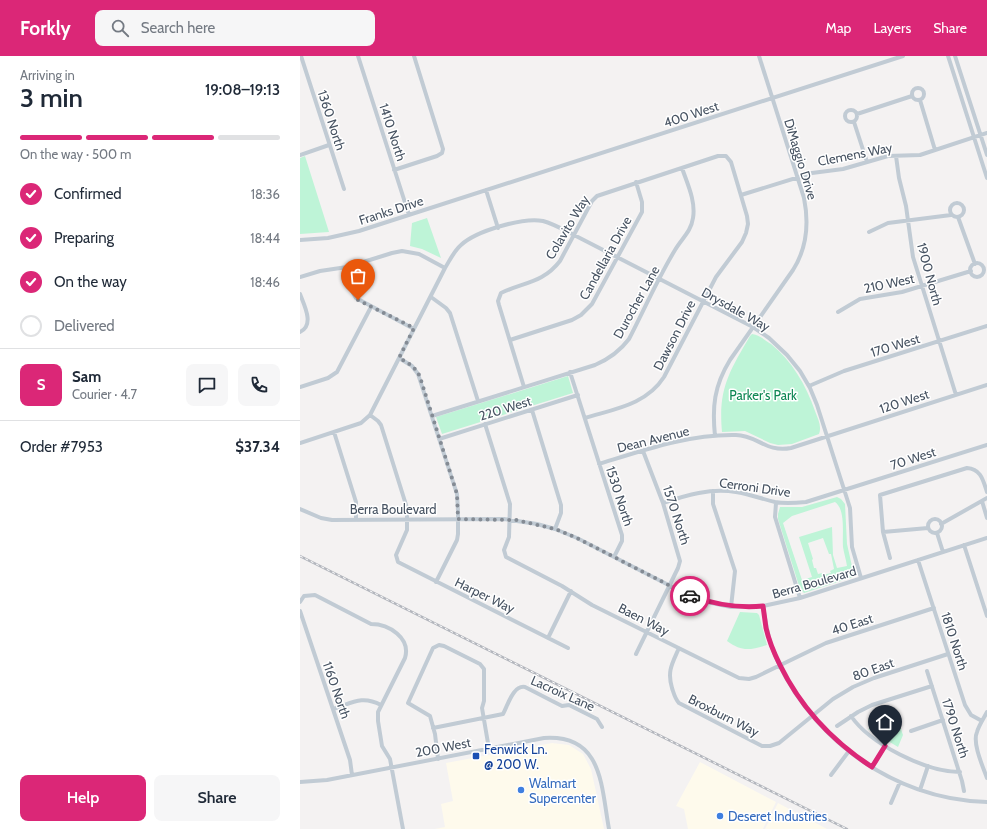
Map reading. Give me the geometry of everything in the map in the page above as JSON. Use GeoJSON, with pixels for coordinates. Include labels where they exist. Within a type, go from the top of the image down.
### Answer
{"type":"FeatureCollection","features":[{"type":"Feature","properties":{"kind":"street","name":"1360 North"},"geometry":{"type":"LineString","coordinates":[[301,56],[344,189]]}},
{"type":"Feature","properties":{"kind":"street","name":"1410 North"},"geometry":{"type":"LineString","coordinates":[[358,56],[409,214]]}},
{"type":"Feature","properties":{"kind":"street"},"geometry":{"type":"LineString","coordinates":[[394,170],[442,153],[443,146],[414,56]]}},
{"type":"Feature","properties":{"kind":"street","name":"DiMaggio Drive"},"geometry":{"type":"LineString","coordinates":[[715,436],[714,407],[716,390],[720,378],[730,360],[793,270],[803,248],[806,236],[807,216],[804,198],[759,56]]}},
{"type":"Feature","properties":{"kind":"street","name":"400 West"},"geometry":{"type":"LineString","coordinates":[[486,190],[903,56]]}},
{"type":"Feature","properties":{"kind":"street"},"geometry":{"type":"LineString","coordinates":[[948,56],[987,178]]}},
{"type":"Feature","properties":{"kind":"street"},"geometry":{"type":"LineString","coordinates":[[955,56],[987,155]]}},
{"type":"Feature","properties":{"kind":"street"},"geometry":{"type":"LineString","coordinates":[[912,96],[913,90],[921,89],[924,95],[920,100]]}},
{"type":"Feature","properties":{"kind":"street"},"geometry":{"type":"LineString","coordinates":[[912,96],[915,100],[920,100]]}},
{"type":"Feature","properties":{"kind":"street"},"geometry":{"type":"LineString","coordinates":[[857,114],[912,96]]}},
{"type":"Feature","properties":{"kind":"street"},"geometry":{"type":"LineString","coordinates":[[920,100],[935,150]]}},
{"type":"Feature","properties":{"kind":"street"},"geometry":{"type":"LineString","coordinates":[[854,122],[848,122],[844,117],[845,114],[847,111],[852,110],[857,114]]}},
{"type":"Feature","properties":{"kind":"street"},"geometry":{"type":"LineString","coordinates":[[857,114],[854,122],[867,162]]}},
{"type":"Feature","properties":{"kind":"street","name":"Clemens Way"},"geometry":{"type":"LineString","coordinates":[[741,195],[812,173],[843,169],[888,156],[920,155],[987,134]]}},
{"type":"Feature","properties":{"kind":"street"},"geometry":{"type":"LineString","coordinates":[[300,155],[330,145]]}},
{"type":"Feature","properties":{"kind":"street","name":"Colavito Way"},"geometry":{"type":"LineString","coordinates":[[510,340],[499,305],[499,296],[505,291],[538,280],[551,272],[560,261],[592,201],[597,196],[718,156],[726,156]]}},
{"type":"Feature","properties":{"kind":"street","name":"Dawson Drive"},"geometry":{"type":"LineString","coordinates":[[585,418],[634,403],[644,398],[655,389],[664,378],[716,276],[742,242],[746,233],[747,216],[731,162],[726,156]]}},
{"type":"Feature","properties":{"kind":"street","name":"1900 North"},"geometry":{"type":"LineString","coordinates":[[896,156],[899,178],[905,202],[913,257],[921,287],[956,395]]}},
{"type":"Feature","properties":{"kind":"street","name":"Durocher Lane"},"geometry":{"type":"LineString","coordinates":[[432,416],[600,362],[610,357],[622,347],[629,339],[676,248],[688,233],[693,221],[693,204],[682,168]]}},
{"type":"Feature","properties":{"kind":"street","name":"Candellaria Drive"},"geometry":{"type":"LineString","coordinates":[[510,340],[567,322],[581,315],[595,300],[642,212],[642,202],[636,182]]}},
{"type":"Feature","properties":{"kind":"street"},"geometry":{"type":"LineString","coordinates":[[486,190],[498,228]]}},
{"type":"Feature","properties":{"kind":"street","name":"Franks Drive"},"geometry":{"type":"LineString","coordinates":[[300,240],[336,237],[486,190]]}},
{"type":"Feature","properties":{"kind":"street"},"geometry":{"type":"LineString","coordinates":[[869,232],[888,223],[951,215],[958,217],[962,215],[964,211],[962,206],[959,204],[954,204],[951,206],[949,210],[951,215]]}},
{"type":"Feature","properties":{"kind":"street"},"geometry":{"type":"LineString","coordinates":[[958,217],[975,264]]}},
{"type":"Feature","properties":{"kind":"street","name":"Drysdale Way"},"geometry":{"type":"LineString","coordinates":[[370,416],[454,252],[466,241],[475,236],[498,228],[523,221],[538,221],[552,224],[753,327],[769,338],[787,355],[809,386],[828,436],[850,508],[854,555],[861,578]]}},
{"type":"Feature","properties":{"kind":"street"},"geometry":{"type":"LineString","coordinates":[[300,277],[320,271],[347,267],[392,253],[406,252],[419,254],[446,268]]}},
{"type":"Feature","properties":{"kind":"street"},"geometry":{"type":"LineString","coordinates":[[975,264],[980,264],[983,266],[984,271],[979,277],[974,276],[970,272],[971,268],[975,264]]}},
{"type":"Feature","properties":{"kind":"street"},"geometry":{"type":"LineString","coordinates":[[347,267],[354,295],[358,300],[414,328]]}},
{"type":"Feature","properties":{"kind":"street","name":"210 West"},"geometry":{"type":"LineString","coordinates":[[838,312],[860,299],[896,294],[970,272]]}},
{"type":"Feature","properties":{"kind":"street"},"geometry":{"type":"LineString","coordinates":[[300,294],[308,318],[307,326],[300,332]]}},
{"type":"Feature","properties":{"kind":"street"},"geometry":{"type":"LineString","coordinates":[[431,298],[446,308],[450,313],[478,401]]}},
{"type":"Feature","properties":{"kind":"street"},"geometry":{"type":"LineString","coordinates":[[300,387],[331,377],[337,372],[371,307]]}},
{"type":"Feature","properties":{"kind":"street","name":"170 West"},"geometry":{"type":"LineString","coordinates":[[809,386],[844,371],[987,326]]}},
{"type":"Feature","properties":{"kind":"street"},"geometry":{"type":"LineString","coordinates":[[510,340],[524,387]]}},
{"type":"Feature","properties":{"kind":"street"},"geometry":{"type":"LineString","coordinates":[[399,358],[417,371],[457,494],[457,540],[436,582]]}},
{"type":"Feature","properties":{"kind":"street","name":"1530 North"},"geometry":{"type":"LineString","coordinates":[[570,372],[622,535],[622,541],[614,557]]}},
{"type":"Feature","properties":{"kind":"street","name":"120 West"},"geometry":{"type":"LineString","coordinates":[[828,436],[987,385]]}},
{"type":"Feature","properties":{"kind":"street","name":"220 West"},"geometry":{"type":"LineString","coordinates":[[439,439],[578,396]]}},
{"type":"Feature","properties":{"kind":"street"},"geometry":{"type":"LineString","coordinates":[[532,410],[562,505],[561,513],[555,529]]}},
{"type":"Feature","properties":{"kind":"street"},"geometry":{"type":"LineString","coordinates":[[300,443],[360,423],[370,416],[378,421],[382,428],[406,505],[407,519]]}},
{"type":"Feature","properties":{"kind":"street"},"geometry":{"type":"LineString","coordinates":[[485,424],[508,497],[510,519]]}},
{"type":"Feature","properties":{"kind":"street"},"geometry":{"type":"LineString","coordinates":[[334,432],[356,504],[356,520]]}},
{"type":"Feature","properties":{"kind":"street","name":"Dean Avenue"},"geometry":{"type":"LineString","coordinates":[[599,464],[679,440],[743,435],[770,448],[782,449],[791,448],[828,436]]}},
{"type":"Feature","properties":{"kind":"street","name":"70 West"},"geometry":{"type":"LineString","coordinates":[[845,491],[987,445]]}},
{"type":"Feature","properties":{"kind":"street","name":"1570 North"},"geometry":{"type":"LineString","coordinates":[[636,654],[670,586],[679,566],[680,558],[663,503],[643,451]]}},
{"type":"Feature","properties":{"kind":"street"},"geometry":{"type":"LineString","coordinates":[[890,558],[883,532],[880,495],[967,468],[980,473],[987,492]]}},
{"type":"Feature","properties":{"kind":"street"},"geometry":{"type":"LineString","coordinates":[[713,491],[713,504],[735,571],[731,607]]}},
{"type":"Feature","properties":{"kind":"street","name":"Cerroni Drive"},"geometry":{"type":"LineString","coordinates":[[663,503],[698,493],[713,491],[726,491],[745,494],[776,503],[806,502],[845,491]]}},
{"type":"Feature","properties":{"kind":"street"},"geometry":{"type":"LineString","coordinates":[[941,524],[987,498]]}},
{"type":"Feature","properties":{"kind":"street"},"geometry":{"type":"LineString","coordinates":[[982,501],[987,518]]}},
{"type":"Feature","properties":{"kind":"street"},"geometry":{"type":"LineString","coordinates":[[776,503],[775,517],[800,598]]}},
{"type":"Feature","properties":{"kind":"street","name":"Berra Boulevard"},"geometry":{"type":"LineString","coordinates":[[300,509],[321,518],[356,520],[510,519],[537,524],[555,529],[577,538],[688,595],[731,607],[763,606],[800,598],[987,538]]}},
{"type":"Feature","properties":{"kind":"street","name":"Harper Way"},"geometry":{"type":"LineString","coordinates":[[407,519],[407,533],[396,555],[396,559],[400,564],[568,648]]}},
{"type":"Feature","properties":{"kind":"street","name":"Baen Way"},"geometry":{"type":"LineString","coordinates":[[510,519],[509,536],[504,546],[504,553],[509,559],[562,586],[592,605],[742,679],[756,677],[780,666]]}},
{"type":"Feature","properties":{"kind":"street"},"geometry":{"type":"LineString","coordinates":[[928,528],[929,522],[932,520],[937,520],[941,524]]}},
{"type":"Feature","properties":{"kind":"street"},"geometry":{"type":"LineString","coordinates":[[937,533],[941,529],[941,524]]}},
{"type":"Feature","properties":{"kind":"street"},"geometry":{"type":"LineString","coordinates":[[883,532],[928,528]]}},
{"type":"Feature","properties":{"kind":"street"},"geometry":{"type":"LineString","coordinates":[[928,528],[931,532],[937,533]]}},
{"type":"Feature","properties":{"kind":"street"},"geometry":{"type":"LineString","coordinates":[[937,533],[943,552]]}},
{"type":"Feature","properties":{"kind":"street"},"geometry":{"type":"LineString","coordinates":[[964,546],[987,616]]}},
{"type":"Feature","properties":{"kind":"street","name":"1810 North"},"geometry":{"type":"LineString","coordinates":[[918,560],[967,711],[982,721]]}},
{"type":"Feature","properties":{"kind":"street"},"geometry":{"type":"LineString","coordinates":[[548,638],[571,592]]}},
{"type":"Feature","properties":{"kind":"street"},"geometry":{"type":"LineString","coordinates":[[300,602],[304,596],[315,595],[371,624],[379,624],[402,637],[406,646],[406,655],[378,712],[378,721],[382,746],[388,754],[403,829]]}},
{"type":"Feature","properties":{"kind":"street"},"geometry":{"type":"LineString","coordinates":[[763,606],[766,628],[771,644],[780,666],[795,693],[812,716],[848,751],[872,767],[900,782],[920,790],[954,799],[987,802]]}},
{"type":"Feature","properties":{"kind":"street","name":"40 East"},"geometry":{"type":"LineString","coordinates":[[780,666],[826,643],[934,608]]}},
{"type":"Feature","properties":{"kind":"street","name":"1160 North"},"geometry":{"type":"LineString","coordinates":[[300,611],[350,760],[352,775]]}},
{"type":"Feature","properties":{"kind":"street"},"geometry":{"type":"LineString","coordinates":[[438,759],[430,716],[408,703],[433,648],[439,645],[444,646],[483,666],[485,672],[484,701],[482,708],[490,749]]}},
{"type":"Feature","properties":{"kind":"street","name":"Broxburn Way"},"geometry":{"type":"LineString","coordinates":[[679,648],[669,674],[675,696],[679,703],[684,707],[762,746],[770,746]]}},
{"type":"Feature","properties":{"kind":"street","name":"80 East"},"geometry":{"type":"LineString","coordinates":[[770,746],[779,743],[833,699],[857,685],[948,654]]}},
{"type":"Feature","properties":{"kind":"street","name":"1790 North"},"geometry":{"type":"LineString","coordinates":[[927,671],[960,772],[964,791]]}},
{"type":"Feature","properties":{"kind":"street","name":"Lacroix Lane"},"geometry":{"type":"LineString","coordinates":[[433,728],[503,714],[516,688],[520,686],[525,687],[562,706],[569,705],[597,719],[602,727]]}},
{"type":"Feature","properties":{"kind":"street"},"geometry":{"type":"LineString","coordinates":[[837,726],[851,716],[872,705],[932,686]]}},
{"type":"Feature","properties":{"kind":"street"},"geometry":{"type":"LineString","coordinates":[[333,709],[364,699],[372,700],[381,705]]}},
{"type":"Feature","properties":{"kind":"street"},"geometry":{"type":"LineString","coordinates":[[987,712],[976,732],[975,738],[987,778]]}},
{"type":"Feature","properties":{"kind":"street"},"geometry":{"type":"LineString","coordinates":[[851,716],[862,730],[885,746],[928,766],[951,772],[960,772]]}},
{"type":"Feature","properties":{"kind":"street"},"geometry":{"type":"LineString","coordinates":[[911,731],[943,720]]}},
{"type":"Feature","properties":{"kind":"street","name":"200 West"},"geometry":{"type":"LineString","coordinates":[[300,782],[328,780],[490,749],[554,738],[563,738],[581,745],[593,760],[599,774],[609,829]]}},
{"type":"Feature","properties":{"kind":"street"},"geometry":{"type":"LineString","coordinates":[[872,767],[885,746]]}},
{"type":"Feature","properties":{"kind":"street"},"geometry":{"type":"LineString","coordinates":[[831,775],[848,751]]}},
{"type":"Feature","properties":{"kind":"street"},"geometry":{"type":"LineString","coordinates":[[920,790],[928,766]]}},
{"type":"Feature","properties":{"kind":"street"},"geometry":{"type":"LineString","coordinates":[[891,803],[900,782]]}},
{"type":"Feature","properties":{"kind":"shaded area"},"geometry":{"type":"Polygon","coordinates":[[[552,743],[569,745],[583,754],[591,769],[604,829],[435,829],[445,827],[441,804],[453,801],[446,763],[552,743]]]}},
{"type":"Feature","properties":{"kind":"shaded area"},"geometry":{"type":"Polygon","coordinates":[[[700,762],[776,802],[763,829],[688,829],[684,809],[676,806],[700,762]]]}},
{"type":"Feature","properties":{"kind":"shaded area"},"geometry":{"type":"Polygon","coordinates":[[[778,803],[827,829],[765,829],[778,803]]]}},
{"type":"Feature","properties":{"kind":"green space"},"geometry":{"type":"Polygon","coordinates":[[[305,156],[329,232],[300,234],[300,158],[305,156]]]}},
{"type":"Feature","properties":{"kind":"green space"},"geometry":{"type":"Polygon","coordinates":[[[427,218],[441,258],[422,249],[410,246],[412,223],[427,218]]]}},
{"type":"Feature","properties":{"kind":"green space","name":"Parker's Park"},"geometry":{"type":"Polygon","coordinates":[[[752,334],[771,344],[779,351],[798,374],[811,401],[820,425],[819,434],[792,444],[778,445],[770,443],[745,431],[722,432],[722,404],[727,381],[736,360],[752,334]]]}},
{"type":"Feature","properties":{"kind":"green space"},"geometry":{"type":"Polygon","coordinates":[[[568,376],[573,393],[442,434],[436,417],[568,376]]]}},
{"type":"Feature","properties":{"kind":"green space"},"geometry":{"type":"Polygon","coordinates":[[[837,497],[845,504],[847,544],[854,575],[853,577],[804,593],[800,589],[778,519],[778,514],[780,507],[802,507],[837,497]],[[835,502],[792,516],[783,523],[802,580],[812,577],[799,537],[832,527],[833,555],[837,568],[847,566],[843,547],[842,516],[841,511],[835,502]],[[823,538],[808,543],[814,568],[816,568],[818,574],[822,573],[823,575],[831,573],[830,571],[834,569],[831,554],[829,554],[823,538]]]}},
{"type":"Feature","properties":{"kind":"green space"},"geometry":{"type":"Polygon","coordinates":[[[740,612],[757,613],[759,615],[767,645],[746,649],[732,645],[727,641],[740,612]]]}},
{"type":"Feature","properties":{"kind":"green space"},"geometry":{"type":"Polygon","coordinates":[[[897,717],[903,735],[898,747],[868,729],[897,717]]]}},
{"type":"Feature","properties":{"kind":"railway"},"geometry":{"type":"LineString","coordinates":[[300,556],[847,829]]}},
{"type":"Feature","properties":{"kind":"way so far"},"geometry":{"type":"LineString","coordinates":[[358,300],[414,328],[399,358],[412,366],[420,377],[457,494],[458,519],[516,520],[555,529],[577,538],[690,596]]}},
{"type":"Feature","properties":{"kind":"place","name":"Fenwick Ln. @ 200 W."},"geometry":{"type":"Point","coordinates":[476,756]}},
{"type":"Feature","properties":{"kind":"place","name":"Walmart Supercenter"},"geometry":{"type":"Point","coordinates":[521,790]}},
{"type":"Feature","properties":{"kind":"place","name":"Deseret Industries"},"geometry":{"type":"Point","coordinates":[720,816]}},
{"type":"Feature","properties":{"kind":"route"},"geometry":{"type":"LineString","coordinates":[[690,596],[707,602],[731,607],[763,606],[766,628],[777,660],[795,693],[808,711],[827,732],[848,751],[872,767],[885,746]]}}]}
